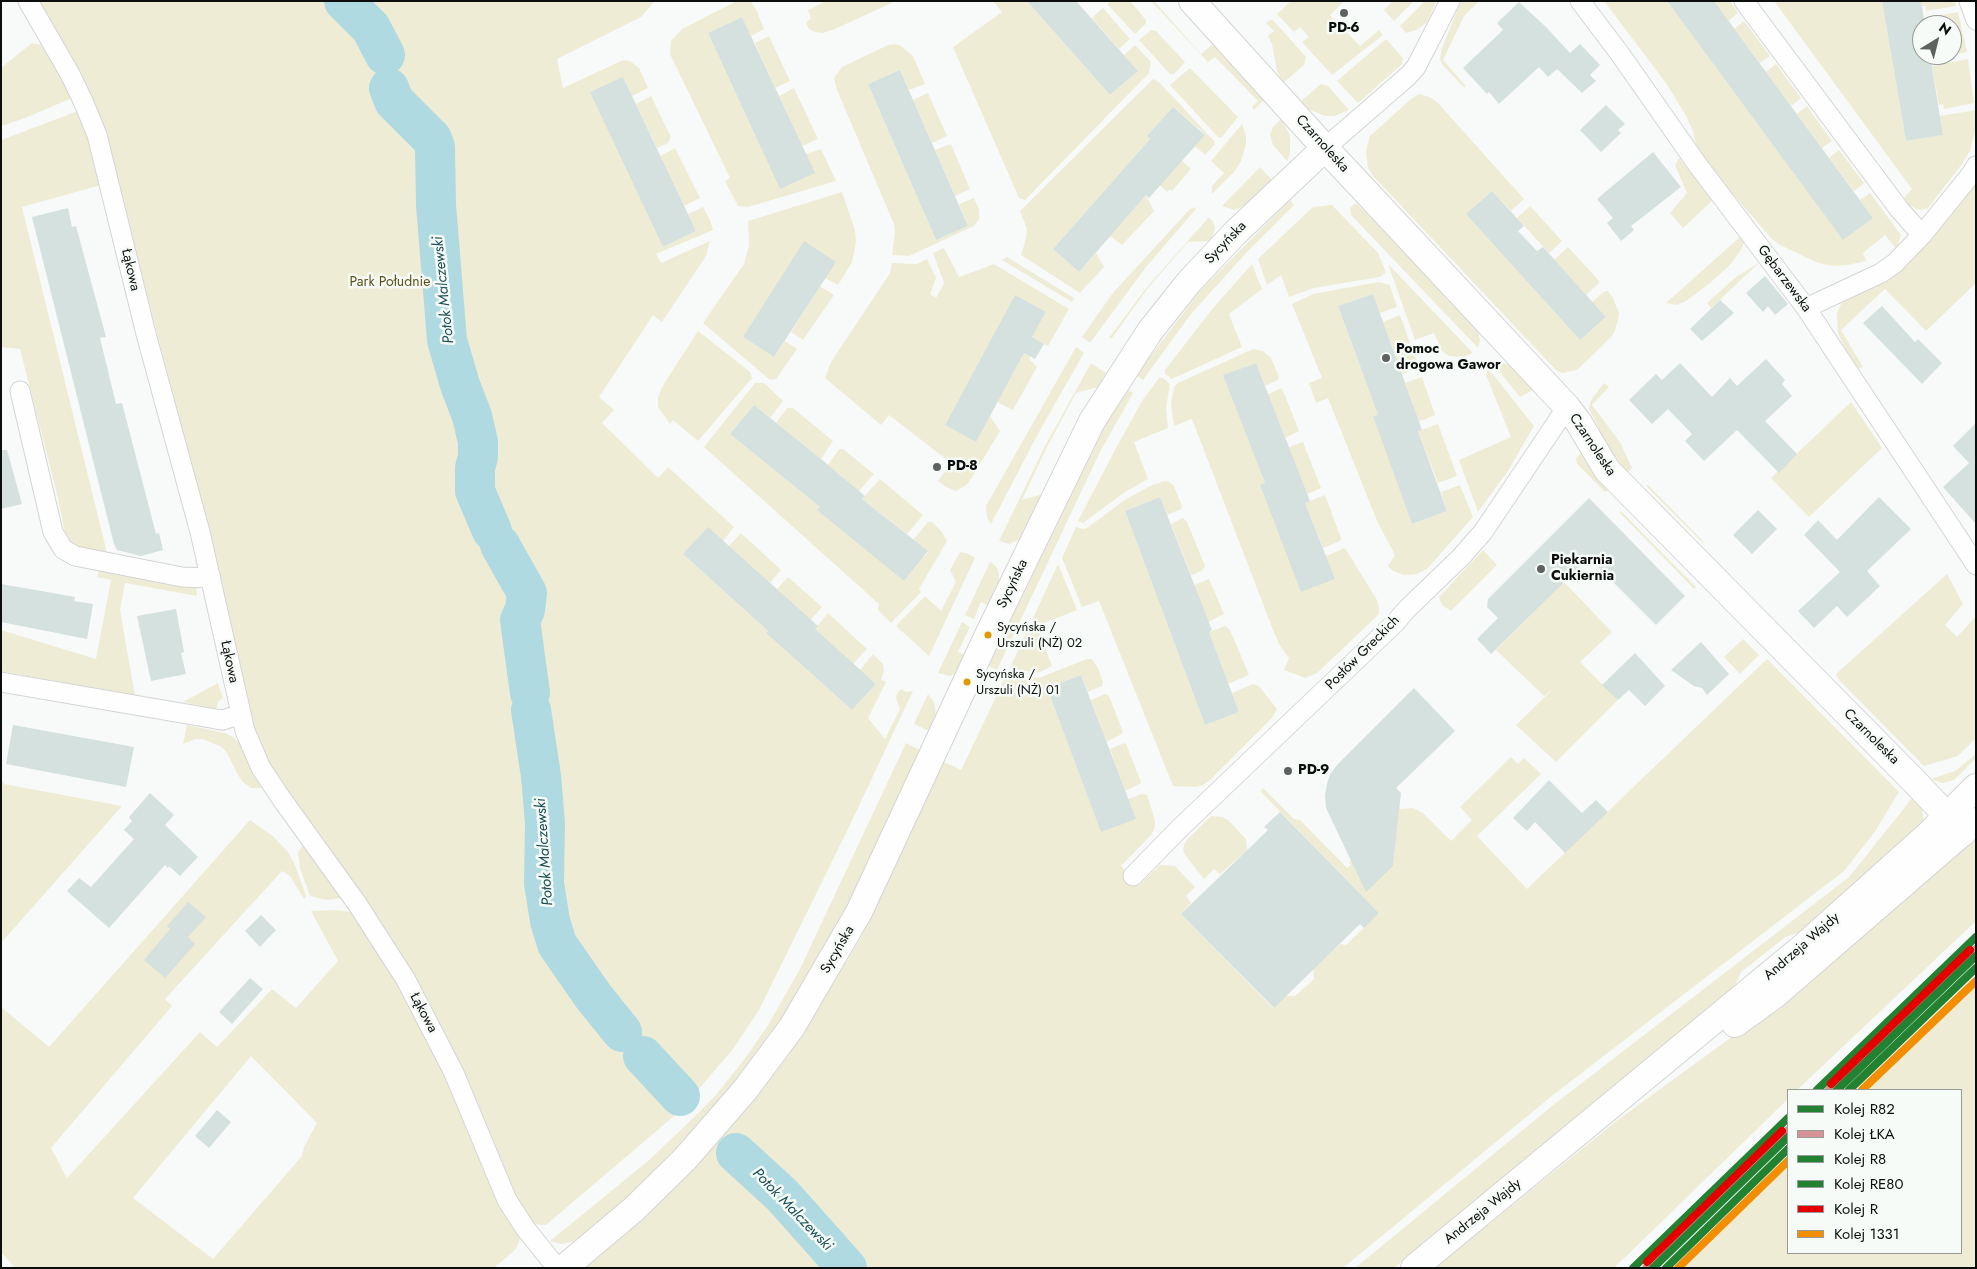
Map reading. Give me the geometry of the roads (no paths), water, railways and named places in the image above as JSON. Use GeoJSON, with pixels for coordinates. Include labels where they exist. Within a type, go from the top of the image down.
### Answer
{"type":"FeatureCollection","features":[{"type":"Feature","properties":{"kind":"street","name":"Łąkowa"},"geometry":{"type":"LineString","coordinates":[[28,1],[70,74],[97,135],[146,334],[211,578],[245,731],[261,768],[280,798],[358,905],[406,980],[454,1074],[507,1200],[525,1228],[557,1268]]}},
{"type":"Feature","properties":{"kind":"street","name":"Czarnoleska"},"geometry":{"type":"LineString","coordinates":[[1192,1],[1325,148],[1567,407],[1579,422],[1612,475],[1962,823]]}},
{"type":"Feature","properties":{"kind":"street","name":"Sycyńska"},"geometry":{"type":"LineString","coordinates":[[564,1268],[634,1209],[686,1159],[744,1090],[792,1027],[860,912],[988,634],[1092,421],[1150,331],[1189,282],[1235,234],[1325,148],[1408,76],[1421,59],[1450,1]]}},
{"type":"Feature","properties":{"kind":"street","name":"Gębarzewska"},"geometry":{"type":"LineString","coordinates":[[1580,1],[1620,54],[1697,164],[1806,308],[1976,565]]}},
{"type":"Feature","properties":{"kind":"street"},"geometry":{"type":"LineString","coordinates":[[1744,1],[1899,209],[1922,235]]}},
{"type":"Feature","properties":{"kind":"street"},"geometry":{"type":"LineString","coordinates":[[1969,1],[1976,20]]}},
{"type":"Feature","properties":{"kind":"street"},"geometry":{"type":"LineString","coordinates":[[1806,308],[1881,273],[1896,263],[1922,235],[1976,166]]}},
{"type":"Feature","properties":{"kind":"street"},"geometry":{"type":"LineString","coordinates":[[20,391],[53,532],[63,549],[75,556],[182,578],[211,578]]}},
{"type":"Feature","properties":{"kind":"street","name":"Posłów Greckich"},"geometry":{"type":"LineString","coordinates":[[1133,876],[1180,828],[1382,636],[1461,557],[1483,532],[1567,407]]}},
{"type":"Feature","properties":{"kind":"street"},"geometry":{"type":"LineString","coordinates":[[1,682],[223,720],[241,714]]}},
{"type":"Feature","properties":{"kind":"street","name":"Andrzeja Wajdy"},"geometry":{"type":"LineString","coordinates":[[1414,1268],[1804,946],[1962,823],[1976,788]]}},
{"type":"Feature","properties":{"kind":"waterway","name":"Potok Malczewski"},"geometry":{"type":"LineString","coordinates":[[344,1],[371,28],[385,55]]}},
{"type":"Feature","properties":{"kind":"waterway","name":"Potok Malczewski"},"geometry":{"type":"LineString","coordinates":[[389,88],[394,101],[432,139],[435,147],[436,205],[447,340],[460,385],[472,416],[478,442],[475,491],[492,531]]}},
{"type":"Feature","properties":{"kind":"waterway","name":"Potok Malczewski"},"geometry":{"type":"LineString","coordinates":[[500,545],[527,593],[525,610],[520,620],[530,693]]}},
{"type":"Feature","properties":{"kind":"waterway","name":"Potok Malczewski"},"geometry":{"type":"LineString","coordinates":[[531,710],[541,776],[545,823],[544,883],[550,921],[557,944],[593,996],[622,1032]]}},
{"type":"Feature","properties":{"kind":"waterway","name":"Potok Malczewski"},"geometry":{"type":"LineString","coordinates":[[643,1056],[680,1096]]}},
{"type":"Feature","properties":{"kind":"waterway","name":"Potok Malczewski"},"geometry":{"type":"LineString","coordinates":[[736,1153],[782,1195],[847,1268]]}},
{"type":"Feature","properties":{"kind":"rail line","name":"R82"},"geometry":{"type":"LineString","coordinates":[[1818,1089],[1976,937]]}},
{"type":"Feature","properties":{"kind":"rail line","name":"ŁKA"},"geometry":{"type":"LineString","coordinates":[[1830,1089],[1976,949]]}},
{"type":"Feature","properties":{"kind":"rail line","name":"R"},"geometry":{"type":"LineString","coordinates":[[1831,1084],[1970,950]]}},
{"type":"Feature","properties":{"kind":"rail line","name":"R8"},"geometry":{"type":"LineString","coordinates":[[1838,1089],[1976,956]]}},
{"type":"Feature","properties":{"kind":"rail line","name":"RE80"},"geometry":{"type":"LineString","coordinates":[[1850,1089],[1976,968]]}},
{"type":"Feature","properties":{"kind":"rail line","name":"1331"},"geometry":{"type":"LineString","coordinates":[[1863,1089],[1976,981]]}},
{"type":"Feature","properties":{"kind":"rail line","name":"R82"},"geometry":{"type":"LineString","coordinates":[[1633,1268],[1787,1119]]}},
{"type":"Feature","properties":{"kind":"rail line","name":"R"},"geometry":{"type":"LineString","coordinates":[[1647,1262],[1782,1131]]}},
{"type":"Feature","properties":{"kind":"rail line","name":"ŁKA"},"geometry":{"type":"LineString","coordinates":[[1646,1268],[1787,1131]]}},
{"type":"Feature","properties":{"kind":"rail line","name":"R8"},"geometry":{"type":"LineString","coordinates":[[1653,1268],[1787,1138]]}},
{"type":"Feature","properties":{"kind":"rail line","name":"RE80"},"geometry":{"type":"LineString","coordinates":[[1666,1268],[1787,1150]]}},
{"type":"Feature","properties":{"kind":"rail line","name":"1331"},"geometry":{"type":"LineString","coordinates":[[1678,1268],[1787,1162]]}},
{"type":"Feature","properties":{"kind":"place","name":"PD-6"},"geometry":{"type":"Point","coordinates":[1344,13]}},
{"type":"Feature","properties":{"kind":"place","name":"Pomoc drogowa Gawor"},"geometry":{"type":"Point","coordinates":[1386,358]}},
{"type":"Feature","properties":{"kind":"place","name":"PD-8"},"geometry":{"type":"Point","coordinates":[937,467]}},
{"type":"Feature","properties":{"kind":"place","name":"Piekarnia Cukiernia"},"geometry":{"type":"Point","coordinates":[1541,569]}},
{"type":"Feature","properties":{"kind":"place","name":"Sycyńska / Urszuli (NŻ) 02"},"geometry":{"type":"Point","coordinates":[988,635]}},
{"type":"Feature","properties":{"kind":"place","name":"Sycyńska / Urszuli (NŻ) 01"},"geometry":{"type":"Point","coordinates":[967,682]}},
{"type":"Feature","properties":{"kind":"place","name":"PD-9"},"geometry":{"type":"Point","coordinates":[1288,771]}},
{"type":"Feature","properties":{"kind":"park label","name":"Park Południe"},"geometry":{"type":"Point","coordinates":[390,283]}}]}
